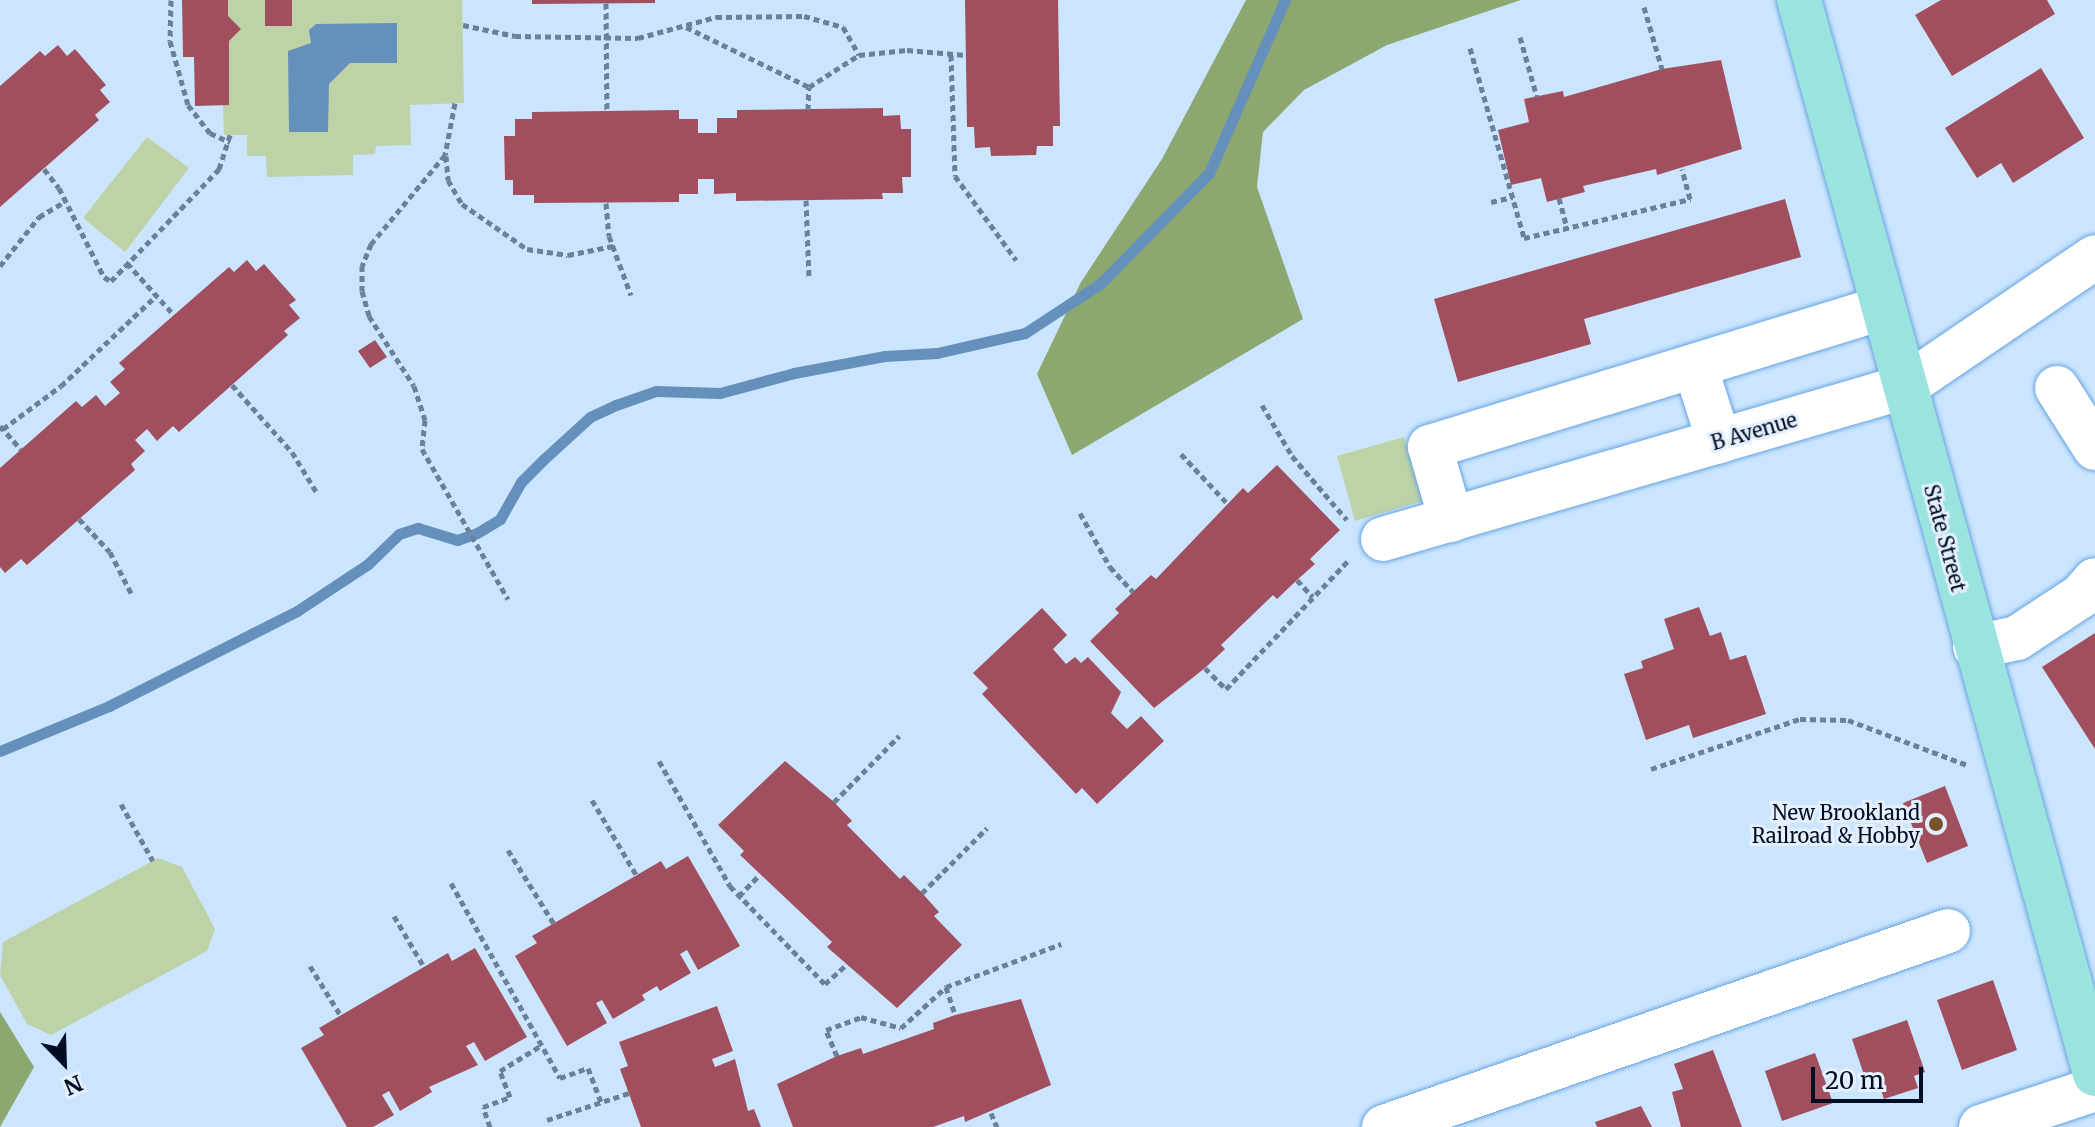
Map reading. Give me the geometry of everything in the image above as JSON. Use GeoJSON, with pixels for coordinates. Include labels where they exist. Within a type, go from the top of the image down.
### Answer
{"type":"FeatureCollection","features":[{"type":"Feature","properties":{"kind":"main road","name":"State Street"},"geometry":{"type":"LineString","coordinates":[[1799,0],[2012,784],[2085,1006],[2095,1074]]}},
{"type":"Feature","properties":{"kind":"street","name":"B Avenue"},"geometry":{"type":"LineString","coordinates":[[1362,542],[1451,520],[1904,387],[2095,257]]}},
{"type":"Feature","properties":{"kind":"street"},"geometry":{"type":"LineString","coordinates":[[1451,520],[1430,447],[1883,308]]}},
{"type":"Feature","properties":{"kind":"street"},"geometry":{"type":"LineString","coordinates":[[1695,366],[1719,441]]}},
{"type":"Feature","properties":{"kind":"street"},"geometry":{"type":"LineString","coordinates":[[2057,388],[2095,448]]}},
{"type":"Feature","properties":{"kind":"street"},"geometry":{"type":"LineString","coordinates":[[1975,647],[2017,638],[2081,596],[2095,580]]}},
{"type":"Feature","properties":{"kind":"street"},"geometry":{"type":"LineString","coordinates":[[1384,1127],[1948,931]]}},
{"type":"Feature","properties":{"kind":"street"},"geometry":{"type":"LineString","coordinates":[[1981,1127],[2095,1089]]}},
{"type":"Feature","properties":{"kind":"path"},"geometry":{"type":"LineString","coordinates":[[171,0],[170,41],[188,105],[210,133],[230,142]]}},
{"type":"Feature","properties":{"kind":"path"},"geometry":{"type":"LineString","coordinates":[[606,3],[607,111]]}},
{"type":"Feature","properties":{"kind":"path"},"geometry":{"type":"LineString","coordinates":[[1644,7],[1662,69]]}},
{"type":"Feature","properties":{"kind":"path"},"geometry":{"type":"LineString","coordinates":[[463,25],[515,36],[646,37],[716,17],[818,18],[843,27],[859,55]]}},
{"type":"Feature","properties":{"kind":"path"},"geometry":{"type":"LineString","coordinates":[[685,27],[809,87]]}},
{"type":"Feature","properties":{"kind":"path"},"geometry":{"type":"LineString","coordinates":[[1520,37],[1537,97]]}},
{"type":"Feature","properties":{"kind":"path"},"geometry":{"type":"LineString","coordinates":[[1470,48],[1524,238],[1690,199],[1682,169]]}},
{"type":"Feature","properties":{"kind":"path"},"geometry":{"type":"LineString","coordinates":[[809,87],[859,55],[907,50],[966,55]]}},
{"type":"Feature","properties":{"kind":"path"},"geometry":{"type":"LineString","coordinates":[[951,55],[955,176],[1016,260]]}},
{"type":"Feature","properties":{"kind":"path"},"geometry":{"type":"LineString","coordinates":[[808,110],[809,87]]}},
{"type":"Feature","properties":{"kind":"path"},"geometry":{"type":"LineString","coordinates":[[455,103],[445,155],[448,180],[462,204],[527,249],[568,255],[613,246]]}},
{"type":"Feature","properties":{"kind":"path"},"geometry":{"type":"LineString","coordinates":[[44,169],[66,201],[106,280],[127,263],[219,169],[230,135]]}},
{"type":"Feature","properties":{"kind":"path"},"geometry":{"type":"LineString","coordinates":[[445,155],[378,234],[361,276],[369,316],[414,386],[425,420],[422,449],[508,599]]}},
{"type":"Feature","properties":{"kind":"path"},"geometry":{"type":"LineString","coordinates":[[1491,202],[1512,197]]}},
{"type":"Feature","properties":{"kind":"path"},"geometry":{"type":"LineString","coordinates":[[1559,198],[1567,228]]}},
{"type":"Feature","properties":{"kind":"path"},"geometry":{"type":"LineString","coordinates":[[806,200],[809,277]]}},
{"type":"Feature","properties":{"kind":"path"},"geometry":{"type":"LineString","coordinates":[[0,266],[39,217],[66,201]]}},
{"type":"Feature","properties":{"kind":"path"},"geometry":{"type":"LineString","coordinates":[[606,203],[613,246],[631,295]]}},
{"type":"Feature","properties":{"kind":"path"},"geometry":{"type":"LineString","coordinates":[[127,263],[174,315]]}},
{"type":"Feature","properties":{"kind":"path"},"geometry":{"type":"LineString","coordinates":[[21,449],[2,428],[61,386],[156,296]]}},
{"type":"Feature","properties":{"kind":"path"},"geometry":{"type":"LineString","coordinates":[[232,385],[292,452],[317,493]]}},
{"type":"Feature","properties":{"kind":"path"},"geometry":{"type":"LineString","coordinates":[[1205,668],[1226,689],[1362,542],[1292,456],[1262,405]]}},
{"type":"Feature","properties":{"kind":"path"},"geometry":{"type":"LineString","coordinates":[[1181,454],[1227,503]]}},
{"type":"Feature","properties":{"kind":"path"},"geometry":{"type":"LineString","coordinates":[[1080,513],[1110,567],[1133,592]]}},
{"type":"Feature","properties":{"kind":"path"},"geometry":{"type":"LineString","coordinates":[[79,519],[110,552],[132,595]]}},
{"type":"Feature","properties":{"kind":"path"},"geometry":{"type":"LineString","coordinates":[[1297,580],[1313,598]]}},
{"type":"Feature","properties":{"kind":"path"},"geometry":{"type":"LineString","coordinates":[[1651,769],[1800,719],[1848,720],[2012,784]]}},
{"type":"Feature","properties":{"kind":"path"},"geometry":{"type":"LineString","coordinates":[[834,802],[899,736]]}},
{"type":"Feature","properties":{"kind":"path"},"geometry":{"type":"LineString","coordinates":[[659,761],[739,896],[825,984],[846,965]]}},
{"type":"Feature","properties":{"kind":"path"},"geometry":{"type":"LineString","coordinates":[[592,800],[637,876]]}},
{"type":"Feature","properties":{"kind":"path"},"geometry":{"type":"LineString","coordinates":[[121,804],[153,861]]}},
{"type":"Feature","properties":{"kind":"path"},"geometry":{"type":"LineString","coordinates":[[922,893],[987,828]]}},
{"type":"Feature","properties":{"kind":"path"},"geometry":{"type":"LineString","coordinates":[[508,850],[554,924]]}},
{"type":"Feature","properties":{"kind":"path"},"geometry":{"type":"LineString","coordinates":[[739,896],[759,875]]}},
{"type":"Feature","properties":{"kind":"path"},"geometry":{"type":"LineString","coordinates":[[451,883],[560,1078],[588,1068],[601,1102]]}},
{"type":"Feature","properties":{"kind":"path"},"geometry":{"type":"LineString","coordinates":[[394,916],[424,967]]}},
{"type":"Feature","properties":{"kind":"path"},"geometry":{"type":"LineString","coordinates":[[837,1056],[826,1030],[861,1017],[901,1028],[946,987],[1061,944]]}},
{"type":"Feature","properties":{"kind":"path"},"geometry":{"type":"LineString","coordinates":[[310,966],[341,1016]]}},
{"type":"Feature","properties":{"kind":"path"},"geometry":{"type":"LineString","coordinates":[[946,987],[955,1015]]}},
{"type":"Feature","properties":{"kind":"path"},"geometry":{"type":"LineString","coordinates":[[490,1127],[483,1107],[510,1097],[500,1071],[542,1045]]}},
{"type":"Feature","properties":{"kind":"path"},"geometry":{"type":"LineString","coordinates":[[547,1120],[629,1093]]}},
{"type":"Feature","properties":{"kind":"path"},"geometry":{"type":"LineString","coordinates":[[991,1113],[997,1127]]}},
{"type":"Feature","properties":{"kind":"green space"},"geometry":{"type":"Polygon","coordinates":[[[228,0],[462,0],[464,103],[410,105],[411,145],[376,146],[375,154],[353,155],[353,175],[267,177],[266,156],[247,156],[247,135],[224,135],[223,105],[229,104],[228,0]]]}},
{"type":"Feature","properties":{"kind":"green space"},"geometry":{"type":"Polygon","coordinates":[[[1246,0],[1521,0],[1387,45],[1304,90],[1263,132],[1257,187],[1303,319],[1072,455],[1037,374],[1081,282],[1162,159],[1246,0]]]}},
{"type":"Feature","properties":{"kind":"green space"},"geometry":{"type":"Polygon","coordinates":[[[147,137],[189,168],[125,252],[83,218],[147,137]]]}},
{"type":"Feature","properties":{"kind":"green space"},"geometry":{"type":"Polygon","coordinates":[[[1404,437],[1422,501],[1355,521],[1337,456],[1404,437]]]}},
{"type":"Feature","properties":{"kind":"green space"},"geometry":{"type":"Polygon","coordinates":[[[158,858],[182,867],[215,929],[207,951],[51,1035],[27,1024],[0,975],[3,942],[158,858]]]}},
{"type":"Feature","properties":{"kind":"green space"},"geometry":{"type":"Polygon","coordinates":[[[0,1012],[34,1067],[0,1127],[0,1012]]]}},
{"type":"Feature","properties":{"kind":"water"},"geometry":{"type":"Polygon","coordinates":[[[397,23],[397,63],[350,63],[329,84],[328,132],[289,132],[288,51],[311,43],[309,30],[316,24],[397,23]]]}},
{"type":"Feature","properties":{"kind":"building"},"geometry":{"type":"Polygon","coordinates":[[[182,0],[228,0],[228,16],[241,29],[229,41],[229,105],[195,106],[194,57],[183,57],[182,0]]]}},
{"type":"Feature","properties":{"kind":"building"},"geometry":{"type":"Polygon","coordinates":[[[265,0],[292,0],[292,26],[265,26],[265,0]]]}},
{"type":"Feature","properties":{"kind":"building"},"geometry":{"type":"Polygon","coordinates":[[[532,0],[655,0],[655,3],[532,4],[532,0]]]}},
{"type":"Feature","properties":{"kind":"building"},"geometry":{"type":"Polygon","coordinates":[[[965,0],[1058,0],[1060,126],[1053,126],[1053,146],[1037,146],[1036,155],[991,156],[990,147],[975,148],[974,127],[967,127],[965,0]]]}},
{"type":"Feature","properties":{"kind":"building"},"geometry":{"type":"Polygon","coordinates":[[[1941,0],[2047,0],[2055,14],[1952,76],[1915,15],[1941,0]]]}},
{"type":"Feature","properties":{"kind":"building"},"geometry":{"type":"Polygon","coordinates":[[[58,45],[67,56],[75,49],[106,85],[100,90],[110,102],[95,115],[99,120],[0,207],[0,86],[40,51],[45,56],[58,45]]]}},
{"type":"Feature","properties":{"kind":"building"},"geometry":{"type":"Polygon","coordinates":[[[1721,60],[1742,149],[1657,175],[1656,169],[1583,186],[1585,192],[1547,202],[1541,178],[1511,185],[1498,130],[1529,122],[1524,99],[1563,91],[1564,97],[1662,69],[1721,60]]]}},
{"type":"Feature","properties":{"kind":"building"},"geometry":{"type":"Polygon","coordinates":[[[2041,68],[2084,138],[2013,183],[2001,163],[1977,178],[1945,128],[2041,68]]]}},
{"type":"Feature","properties":{"kind":"building"},"geometry":{"type":"Polygon","coordinates":[[[883,108],[883,116],[900,115],[901,129],[911,129],[911,177],[902,177],[903,193],[882,193],[883,199],[736,201],[736,193],[714,194],[714,179],[698,179],[698,194],[679,194],[679,202],[534,203],[534,195],[513,195],[513,180],[505,180],[504,136],[515,136],[515,119],[532,119],[532,112],[679,110],[679,119],[698,119],[698,133],[717,133],[717,118],[737,118],[737,110],[883,108]]]}},
{"type":"Feature","properties":{"kind":"building"},"geometry":{"type":"Polygon","coordinates":[[[1785,199],[1801,257],[1584,319],[1591,344],[1458,382],[1434,299],[1785,199]]]}},
{"type":"Feature","properties":{"kind":"building"},"geometry":{"type":"Polygon","coordinates":[[[247,260],[256,271],[264,264],[296,300],[289,305],[300,318],[284,331],[288,335],[179,432],[173,426],[157,441],[147,429],[135,440],[145,451],[131,464],[135,470],[27,565],[21,559],[5,573],[0,567],[0,468],[76,401],[82,407],[96,395],[105,406],[120,393],[110,382],[125,369],[119,363],[229,267],[234,272],[247,260]]]}},
{"type":"Feature","properties":{"kind":"building"},"geometry":{"type":"Polygon","coordinates":[[[375,340],[387,357],[370,368],[358,351],[375,340]]]}},
{"type":"Feature","properties":{"kind":"building"},"geometry":{"type":"Polygon","coordinates":[[[1277,465],[1340,530],[1310,559],[1315,564],[1277,599],[1273,595],[1221,645],[1225,649],[1205,668],[1154,708],[1090,641],[1119,613],[1115,609],[1151,575],[1156,579],[1243,488],[1248,493],[1277,465]]]}},
{"type":"Feature","properties":{"kind":"building"},"geometry":{"type":"Polygon","coordinates":[[[1699,607],[1710,636],[1721,632],[1730,660],[1746,655],[1766,714],[1693,738],[1689,725],[1646,740],[1624,674],[1643,668],[1641,661],[1674,649],[1664,619],[1699,607]]]}},
{"type":"Feature","properties":{"kind":"building"},"geometry":{"type":"Polygon","coordinates":[[[1042,608],[1067,635],[1053,649],[1066,664],[1075,657],[1081,663],[1088,657],[1121,692],[1111,713],[1127,729],[1141,716],[1164,741],[1097,804],[1082,788],[1076,794],[982,694],[988,688],[973,673],[1042,608]]]}},
{"type":"Feature","properties":{"kind":"building"},"geometry":{"type":"Polygon","coordinates":[[[2095,633],[2095,749],[2042,667],[2095,633]]]}},
{"type":"Feature","properties":{"kind":"building"},"geometry":{"type":"Polygon","coordinates":[[[785,761],[834,802],[852,821],[847,825],[900,879],[904,875],[922,893],[939,912],[934,916],[962,945],[897,1008],[827,947],[832,942],[740,855],[744,851],[718,825],[785,761]]]}},
{"type":"Feature","properties":{"kind":"building","name":"New Brookland Railroad & Hobby"},"geometry":{"type":"Polygon","coordinates":[[[1945,786],[1968,846],[1927,863],[1903,803],[1945,786]]]}},
{"type":"Feature","properties":{"kind":"building"},"geometry":{"type":"Polygon","coordinates":[[[688,856],[740,946],[698,970],[687,950],[680,954],[691,973],[660,991],[657,986],[642,995],[645,1000],[613,1019],[602,1000],[596,1003],[607,1023],[567,1046],[515,956],[537,943],[532,936],[661,861],[666,869],[688,856]]]}},
{"type":"Feature","properties":{"kind":"building"},"geometry":{"type":"Polygon","coordinates":[[[475,948],[527,1037],[485,1061],[474,1042],[466,1046],[478,1065],[429,1087],[432,1092],[400,1111],[389,1091],[382,1095],[394,1115],[373,1127],[347,1127],[301,1048],[324,1035],[319,1028],[448,953],[452,961],[475,948]]]}},
{"type":"Feature","properties":{"kind":"building"},"geometry":{"type":"Polygon","coordinates":[[[1993,980],[2017,1050],[1962,1070],[1937,1000],[1993,980]]]}},
{"type":"Feature","properties":{"kind":"building"},"geometry":{"type":"Polygon","coordinates":[[[1021,999],[1051,1085],[965,1122],[964,1116],[933,1127],[793,1127],[777,1084],[837,1056],[861,1048],[863,1054],[934,1029],[933,1023],[955,1015],[1021,999]]]}},
{"type":"Feature","properties":{"kind":"building"},"geometry":{"type":"Polygon","coordinates":[[[717,1006],[733,1051],[712,1059],[715,1067],[735,1059],[748,1111],[754,1109],[761,1127],[641,1127],[620,1069],[628,1066],[619,1042],[717,1006]]]}},
{"type":"Feature","properties":{"kind":"building"},"geometry":{"type":"Polygon","coordinates":[[[1907,1020],[1925,1072],[1914,1076],[1918,1088],[1884,1099],[1880,1087],[1869,1090],[1852,1039],[1907,1020]]]}},
{"type":"Feature","properties":{"kind":"building"},"geometry":{"type":"Polygon","coordinates":[[[1713,1050],[1742,1127],[1681,1127],[1672,1092],[1683,1089],[1674,1064],[1713,1050]]]}},
{"type":"Feature","properties":{"kind":"building"},"geometry":{"type":"Polygon","coordinates":[[[1815,1053],[1833,1103],[1782,1121],[1765,1071],[1815,1053]]]}},
{"type":"Feature","properties":{"kind":"building"},"geometry":{"type":"Polygon","coordinates":[[[1641,1106],[1652,1127],[1597,1127],[1595,1122],[1641,1106]]]}},
{"type":"Feature","properties":{"kind":"waterway"},"geometry":{"type":"LineString","coordinates":[[0,751],[109,706],[297,611],[368,564],[399,534],[418,528],[457,540],[477,533],[500,519],[521,482],[544,459],[590,417],[616,405],[656,391],[720,393],[794,373],[885,356],[937,353],[1025,333],[1101,283],[1209,173],[1285,0]]}},
{"type":"Feature","properties":{"kind":"place","name":"New Brookland Railroad & Hobby"},"geometry":{"type":"Point","coordinates":[1936,824]}}]}
